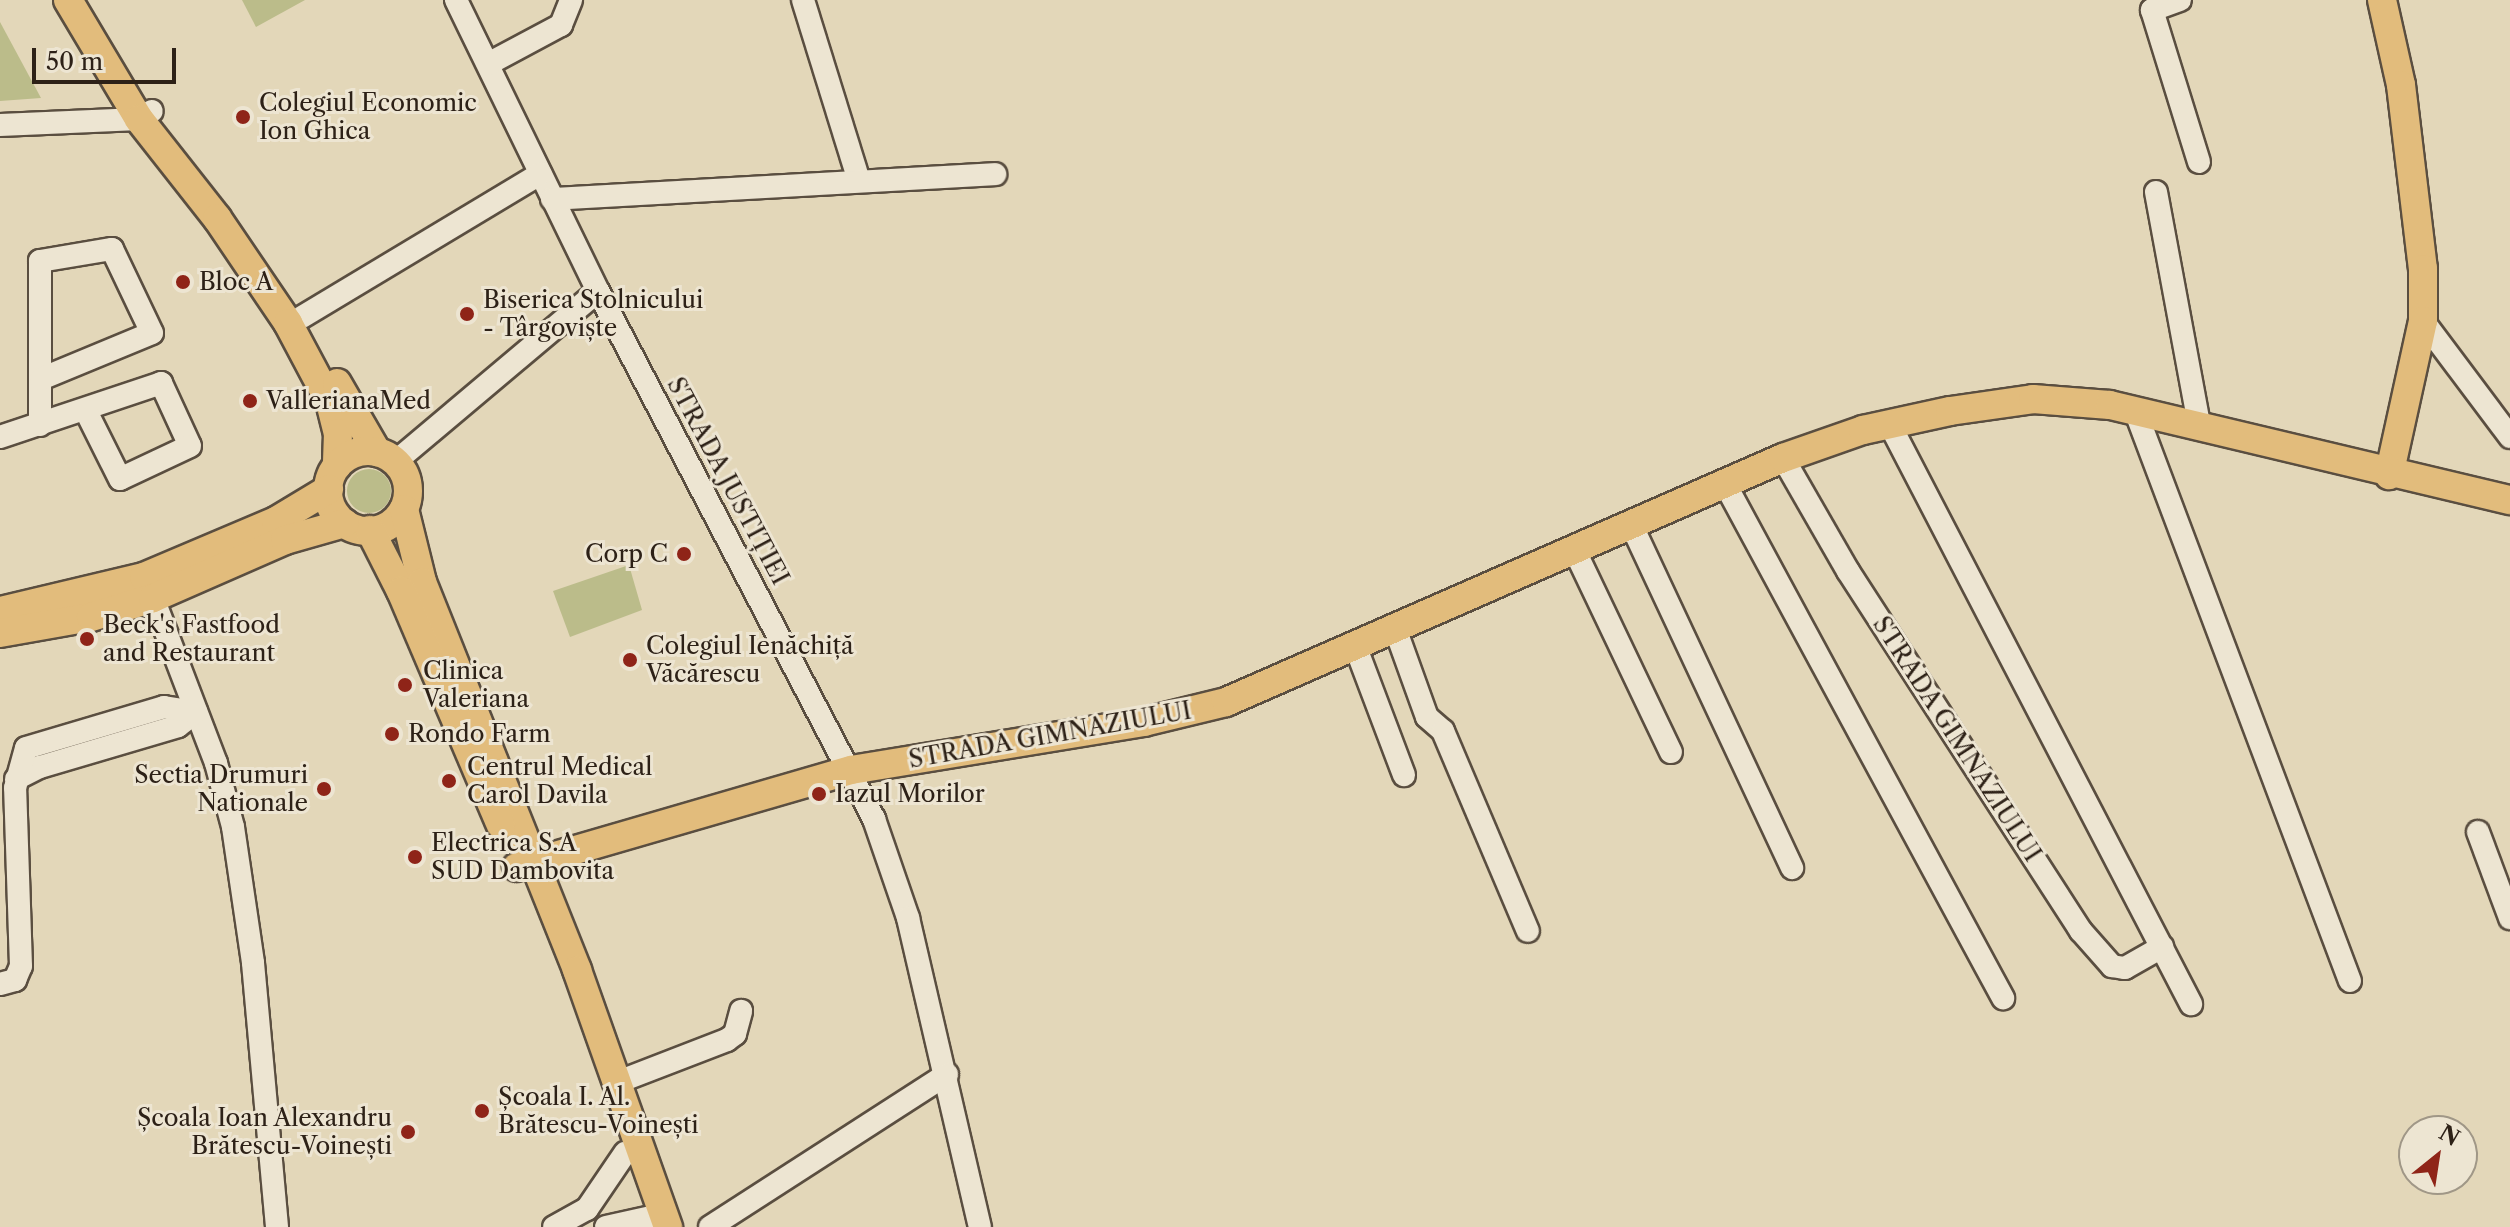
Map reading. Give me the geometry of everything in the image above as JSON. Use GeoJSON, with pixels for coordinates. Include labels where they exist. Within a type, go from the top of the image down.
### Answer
{"type":"FeatureCollection","features":[{"type":"Feature","properties":{"kind":"main road"},"geometry":{"type":"LineString","coordinates":[[68,0],[288,323],[330,402],[338,433],[333,478],[334,512],[358,527],[401,591],[535,861],[657,1222]]}},
{"type":"Feature","properties":{"kind":"main road"},"geometry":{"type":"LineString","coordinates":[[83,0],[146,115],[228,209],[302,317],[386,457],[407,479],[404,509],[422,582],[515,808],[577,970],[610,1085],[625,1153],[657,1222]]}},
{"type":"Feature","properties":{"kind":"main road"},"geometry":{"type":"LineString","coordinates":[[2382,0],[2409,140],[2423,269],[2423,321],[2389,475]]}},
{"type":"Feature","properties":{"kind":"main road","name":"STRADA GIMNAZIULUI"},"geometry":{"type":"LineString","coordinates":[[535,861],[851,770],[1185,714],[1396,631],[1724,482],[1783,458],[1889,423],[2033,399],[2135,410],[2389,475],[2510,500]]}},
{"type":"Feature","properties":{"kind":"main road"},"geometry":{"type":"LineString","coordinates":[[0,611],[144,577],[276,521],[333,478],[357,453],[386,457]]}},
{"type":"Feature","properties":{"kind":"main road"},"geometry":{"type":"LineString","coordinates":[[0,633],[91,617],[153,598],[285,540],[391,524],[404,509]]}},
{"type":"Feature","properties":{"kind":"street","name":"STRADA JUSTIȚIEI"},"geometry":{"type":"LineString","coordinates":[[456,0],[598,291],[851,770],[895,875],[947,1074],[980,1227]]}},
{"type":"Feature","properties":{"kind":"street"},"geometry":{"type":"LineString","coordinates":[[488,64],[561,25],[571,0]]}},
{"type":"Feature","properties":{"kind":"street"},"geometry":{"type":"LineString","coordinates":[[803,0],[859,181]]}},
{"type":"Feature","properties":{"kind":"street"},"geometry":{"type":"LineString","coordinates":[[2180,0],[2152,10],[2199,162]]}},
{"type":"Feature","properties":{"kind":"street"},"geometry":{"type":"LineString","coordinates":[[0,125],[146,115]]}},
{"type":"Feature","properties":{"kind":"street"},"geometry":{"type":"LineString","coordinates":[[302,317],[540,174]]}},
{"type":"Feature","properties":{"kind":"street"},"geometry":{"type":"LineString","coordinates":[[552,199],[995,174]]}},
{"type":"Feature","properties":{"kind":"street"},"geometry":{"type":"LineString","coordinates":[[2156,192],[2199,425]]}},
{"type":"Feature","properties":{"kind":"street"},"geometry":{"type":"LineString","coordinates":[[40,425],[40,261],[112,249],[152,333],[41,379]]}},
{"type":"Feature","properties":{"kind":"street"},"geometry":{"type":"LineString","coordinates":[[386,457],[598,291]]}},
{"type":"Feature","properties":{"kind":"street"},"geometry":{"type":"LineString","coordinates":[[2423,321],[2510,437]]}},
{"type":"Feature","properties":{"kind":"street"},"geometry":{"type":"LineString","coordinates":[[0,437],[86,411],[161,383],[190,446],[120,479],[86,411]]}},
{"type":"Feature","properties":{"kind":"street"},"geometry":{"type":"LineString","coordinates":[[2135,410],[2350,981]]}},
{"type":"Feature","properties":{"kind":"street"},"geometry":{"type":"LineString","coordinates":[[1889,423],[2191,1004]]}},
{"type":"Feature","properties":{"kind":"street","name":"STRADA GIMNAZIULUI"},"geometry":{"type":"LineString","coordinates":[[1783,458],[1848,571],[2081,931],[2112,966],[2125,968],[2162,947]]}},
{"type":"Feature","properties":{"kind":"street"},"geometry":{"type":"LineString","coordinates":[[1724,482],[2003,998]]}},
{"type":"Feature","properties":{"kind":"street"},"geometry":{"type":"LineString","coordinates":[[1631,524],[1792,868]]}},
{"type":"Feature","properties":{"kind":"street"},"geometry":{"type":"LineString","coordinates":[[1574,549],[1671,752]]}},
{"type":"Feature","properties":{"kind":"street"},"geometry":{"type":"LineString","coordinates":[[153,598],[225,794],[244,896],[277,1227]]}},
{"type":"Feature","properties":{"kind":"street"},"geometry":{"type":"LineString","coordinates":[[1396,631],[1427,717],[1443,731],[1528,931]]}},
{"type":"Feature","properties":{"kind":"street"},"geometry":{"type":"LineString","coordinates":[[1356,648],[1404,775]]}},
{"type":"Feature","properties":{"kind":"street"},"geometry":{"type":"LineString","coordinates":[[0,984],[15,980],[21,966],[16,779],[23,753],[35,743],[164,707],[196,712]]}},
{"type":"Feature","properties":{"kind":"street"},"geometry":{"type":"LineString","coordinates":[[2478,832],[2510,918]]}},
{"type":"Feature","properties":{"kind":"street"},"geometry":{"type":"LineString","coordinates":[[610,1085],[727,1040],[735,1034],[741,1011]]}},
{"type":"Feature","properties":{"kind":"street"},"geometry":{"type":"LineString","coordinates":[[710,1227],[947,1074]]}},
{"type":"Feature","properties":{"kind":"street"},"geometry":{"type":"LineString","coordinates":[[554,1227],[587,1209],[625,1153]]}},
{"type":"Feature","properties":{"kind":"street"},"geometry":{"type":"LineString","coordinates":[[606,1227],[657,1222]]}},
{"type":"Feature","properties":{"kind":"green space"},"geometry":{"type":"Polygon","coordinates":[[[242,0],[305,0],[256,27],[242,0]]]}},
{"type":"Feature","properties":{"kind":"green space"},"geometry":{"type":"Polygon","coordinates":[[[0,22],[41,98],[0,101],[0,22]]]}},
{"type":"Feature","properties":{"kind":"green space"},"geometry":{"type":"Polygon","coordinates":[[[369,469],[384,476],[391,491],[384,506],[369,513],[354,506],[347,491],[354,476],[369,469]]]}},
{"type":"Feature","properties":{"kind":"green space"},"geometry":{"type":"Polygon","coordinates":[[[629,565],[642,610],[570,637],[553,591],[629,565]]]}},
{"type":"Feature","properties":{"kind":"place","name":"Colegiul Economic Ion Ghica"},"geometry":{"type":"Point","coordinates":[243,117]}},
{"type":"Feature","properties":{"kind":"place","name":"Bloc A"},"geometry":{"type":"Point","coordinates":[183,282]}},
{"type":"Feature","properties":{"kind":"place","name":"Biserica Stolnicului - Târgoviște"},"geometry":{"type":"Point","coordinates":[467,314]}},
{"type":"Feature","properties":{"kind":"place","name":"VallerianaMed"},"geometry":{"type":"Point","coordinates":[250,401]}},
{"type":"Feature","properties":{"kind":"place","name":"Corp C"},"geometry":{"type":"Point","coordinates":[684,554]}},
{"type":"Feature","properties":{"kind":"place","name":"Beck's Fastfood and Restaurant"},"geometry":{"type":"Point","coordinates":[87,639]}},
{"type":"Feature","properties":{"kind":"place","name":"Colegiul Ienăchiță Văcărescu"},"geometry":{"type":"Point","coordinates":[630,660]}},
{"type":"Feature","properties":{"kind":"place","name":"Clinica Valeriana"},"geometry":{"type":"Point","coordinates":[405,685]}},
{"type":"Feature","properties":{"kind":"place","name":"Rondo Farm"},"geometry":{"type":"Point","coordinates":[392,734]}},
{"type":"Feature","properties":{"kind":"place","name":"Centrul Medical Carol Davila"},"geometry":{"type":"Point","coordinates":[449,781]}},
{"type":"Feature","properties":{"kind":"place","name":"Sectia Drumuri Nationale"},"geometry":{"type":"Point","coordinates":[324,789]}},
{"type":"Feature","properties":{"kind":"place","name":"Iazul Morilor"},"geometry":{"type":"Point","coordinates":[819,794]}},
{"type":"Feature","properties":{"kind":"place","name":"Electrica S.A SUD Dambovita"},"geometry":{"type":"Point","coordinates":[415,857]}},
{"type":"Feature","properties":{"kind":"place","name":"Școala I. Al. Brătescu-Voinești"},"geometry":{"type":"Point","coordinates":[482,1111]}},
{"type":"Feature","properties":{"kind":"place","name":"Școala Ioan Alexandru Brătescu-Voinești"},"geometry":{"type":"Point","coordinates":[408,1132]}}]}
